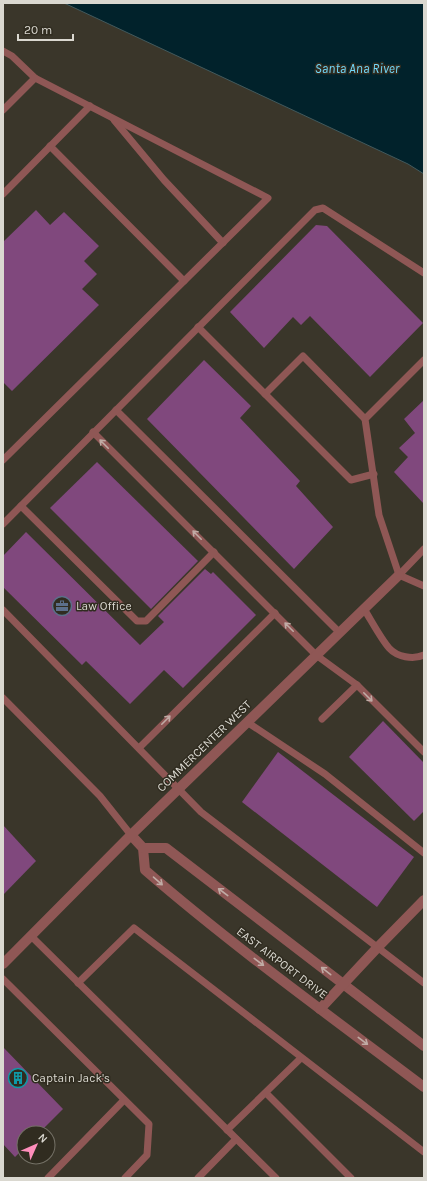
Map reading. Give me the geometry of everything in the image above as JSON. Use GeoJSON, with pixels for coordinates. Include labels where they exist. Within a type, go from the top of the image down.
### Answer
{"type":"FeatureCollection","features":[{"type":"Feature","properties":{"kind":"street","name":"COMMERCENTER WEST"},"geometry":{"type":"LineString","coordinates":[[3,964],[131,835],[399,574]]}},
{"type":"Feature","properties":{"kind":"street"},"geometry":{"type":"LineString","coordinates":[[131,835],[143,848]]}},
{"type":"Feature","properties":{"kind":"street","name":"EAST AIRPORT DRIVE"},"geometry":{"type":"LineString","coordinates":[[424,1046],[166,848],[143,848],[145,870],[176,897],[320,1009],[424,1087]]}},
{"type":"Feature","properties":{"kind":"street"},"geometry":{"type":"LineString","coordinates":[[320,1009],[424,900]]}},
{"type":"Feature","properties":{"kind":"lane"},"geometry":{"type":"LineString","coordinates":[[3,51],[12,56],[35,78],[268,198],[3,460]]}},
{"type":"Feature","properties":{"kind":"lane"},"geometry":{"type":"LineString","coordinates":[[3,110],[35,78]]}},
{"type":"Feature","properties":{"kind":"lane"},"geometry":{"type":"LineString","coordinates":[[3,194],[90,106]]}},
{"type":"Feature","properties":{"kind":"lane"},"geometry":{"type":"LineString","coordinates":[[111,117],[164,180],[223,243]]}},
{"type":"Feature","properties":{"kind":"lane"},"geometry":{"type":"LineString","coordinates":[[50,146],[184,280]]}},
{"type":"Feature","properties":{"kind":"lane"},"geometry":{"type":"LineString","coordinates":[[3,524],[315,210],[323,208],[424,273]]}},
{"type":"Feature","properties":{"kind":"lane"},"geometry":{"type":"LineString","coordinates":[[198,327],[351,480],[374,474]]}},
{"type":"Feature","properties":{"kind":"lane"},"geometry":{"type":"LineString","coordinates":[[265,394],[303,356],[365,419],[379,515],[399,574],[424,586]]}},
{"type":"Feature","properties":{"kind":"lane"},"geometry":{"type":"LineString","coordinates":[[365,419],[424,360]]}},
{"type":"Feature","properties":{"kind":"lane"},"geometry":{"type":"LineString","coordinates":[[116,410],[339,632]]}},
{"type":"Feature","properties":{"kind":"lane"},"geometry":{"type":"LineString","coordinates":[[93,432],[316,655],[357,685],[424,752]]}},
{"type":"Feature","properties":{"kind":"lane"},"geometry":{"type":"LineString","coordinates":[[21,506],[137,621],[146,621],[214,552]]}},
{"type":"Feature","properties":{"kind":"lane","name":"COMMERCENTER WEST"},"geometry":{"type":"LineString","coordinates":[[399,574],[424,549]]}},
{"type":"Feature","properties":{"kind":"lane"},"geometry":{"type":"LineString","coordinates":[[364,609],[390,649],[402,656],[418,658],[424,656]]}},
{"type":"Feature","properties":{"kind":"lane"},"geometry":{"type":"LineString","coordinates":[[3,610],[201,812],[424,983]]}},
{"type":"Feature","properties":{"kind":"lane"},"geometry":{"type":"LineString","coordinates":[[139,748],[275,613]]}},
{"type":"Feature","properties":{"kind":"lane"},"geometry":{"type":"LineString","coordinates":[[322,719],[357,685]]}},
{"type":"Feature","properties":{"kind":"lane"},"geometry":{"type":"LineString","coordinates":[[3,698],[100,796],[131,835]]}},
{"type":"Feature","properties":{"kind":"lane"},"geometry":{"type":"LineString","coordinates":[[247,722],[325,774],[424,853]]}},
{"type":"Feature","properties":{"kind":"lane"},"geometry":{"type":"LineString","coordinates":[[78,983],[134,928],[424,1152]]}},
{"type":"Feature","properties":{"kind":"lane"},"geometry":{"type":"LineString","coordinates":[[31,936],[276,1178]]}},
{"type":"Feature","properties":{"kind":"lane"},"geometry":{"type":"LineString","coordinates":[[3,979],[149,1124],[147,1155],[125,1178]]}},
{"type":"Feature","properties":{"kind":"lane"},"geometry":{"type":"LineString","coordinates":[[228,1130],[302,1058]]}},
{"type":"Feature","properties":{"kind":"lane"},"geometry":{"type":"LineString","coordinates":[[266,1093],[351,1178]]}},
{"type":"Feature","properties":{"kind":"lane"},"geometry":{"type":"LineString","coordinates":[[48,1178],[124,1100]]}},
{"type":"Feature","properties":{"kind":"lane"},"geometry":{"type":"LineString","coordinates":[[198,1178],[236,1139]]}},
{"type":"Feature","properties":{"kind":"water","name":"Santa Ana River"},"geometry":{"type":"Polygon","coordinates":[[[64,3],[424,3],[424,174],[408,164],[64,3]]]}},
{"type":"Feature","properties":{"kind":"building"},"geometry":{"type":"Polygon","coordinates":[[[36,210],[50,225],[64,212],[99,246],[84,261],[97,274],[82,289],[99,305],[12,391],[3,382],[3,242],[36,210]]]}},
{"type":"Feature","properties":{"kind":"building"},"geometry":{"type":"Polygon","coordinates":[[[316,225],[327,226],[423,323],[370,377],[310,316],[301,325],[293,317],[264,348],[230,312],[316,225]]]}},
{"type":"Feature","properties":{"kind":"building"},"geometry":{"type":"Polygon","coordinates":[[[204,360],[251,406],[240,418],[300,481],[296,486],[333,527],[294,569],[147,419],[204,360]]]}},
{"type":"Feature","properties":{"kind":"building"},"geometry":{"type":"Polygon","coordinates":[[[424,400],[424,504],[394,472],[408,457],[399,448],[415,433],[404,419],[424,400]]]}},
{"type":"Feature","properties":{"kind":"building"},"geometry":{"type":"Polygon","coordinates":[[[97,462],[198,561],[151,609],[50,508],[97,462]]]}},
{"type":"Feature","properties":{"kind":"building"},"geometry":{"type":"Polygon","coordinates":[[[26,532],[140,645],[164,622],[158,616],[205,569],[211,574],[213,572],[256,615],[183,688],[164,670],[130,704],[86,661],[82,665],[3,587],[3,556],[26,532]]]}},
{"type":"Feature","properties":{"kind":"building"},"geometry":{"type":"Polygon","coordinates":[[[383,721],[424,763],[424,811],[414,821],[349,757],[383,721]]]}},
{"type":"Feature","properties":{"kind":"building"},"geometry":{"type":"Polygon","coordinates":[[[278,752],[414,857],[377,907],[242,802],[278,752]]]}},
{"type":"Feature","properties":{"kind":"building"},"geometry":{"type":"Polygon","coordinates":[[[3,825],[36,861],[3,895],[3,825]]]}},
{"type":"Feature","properties":{"kind":"building","name":"Captain Jack's"},"geometry":{"type":"Polygon","coordinates":[[[3,1047],[63,1109],[47,1125],[16,1125],[15,1157],[3,1144],[3,1047]]]}},
{"type":"Feature","properties":{"kind":"place","name":"Law Office"},"geometry":{"type":"Point","coordinates":[62,606]}},
{"type":"Feature","properties":{"kind":"place","name":"Captain Jack's"},"geometry":{"type":"Point","coordinates":[18,1078]}}]}
